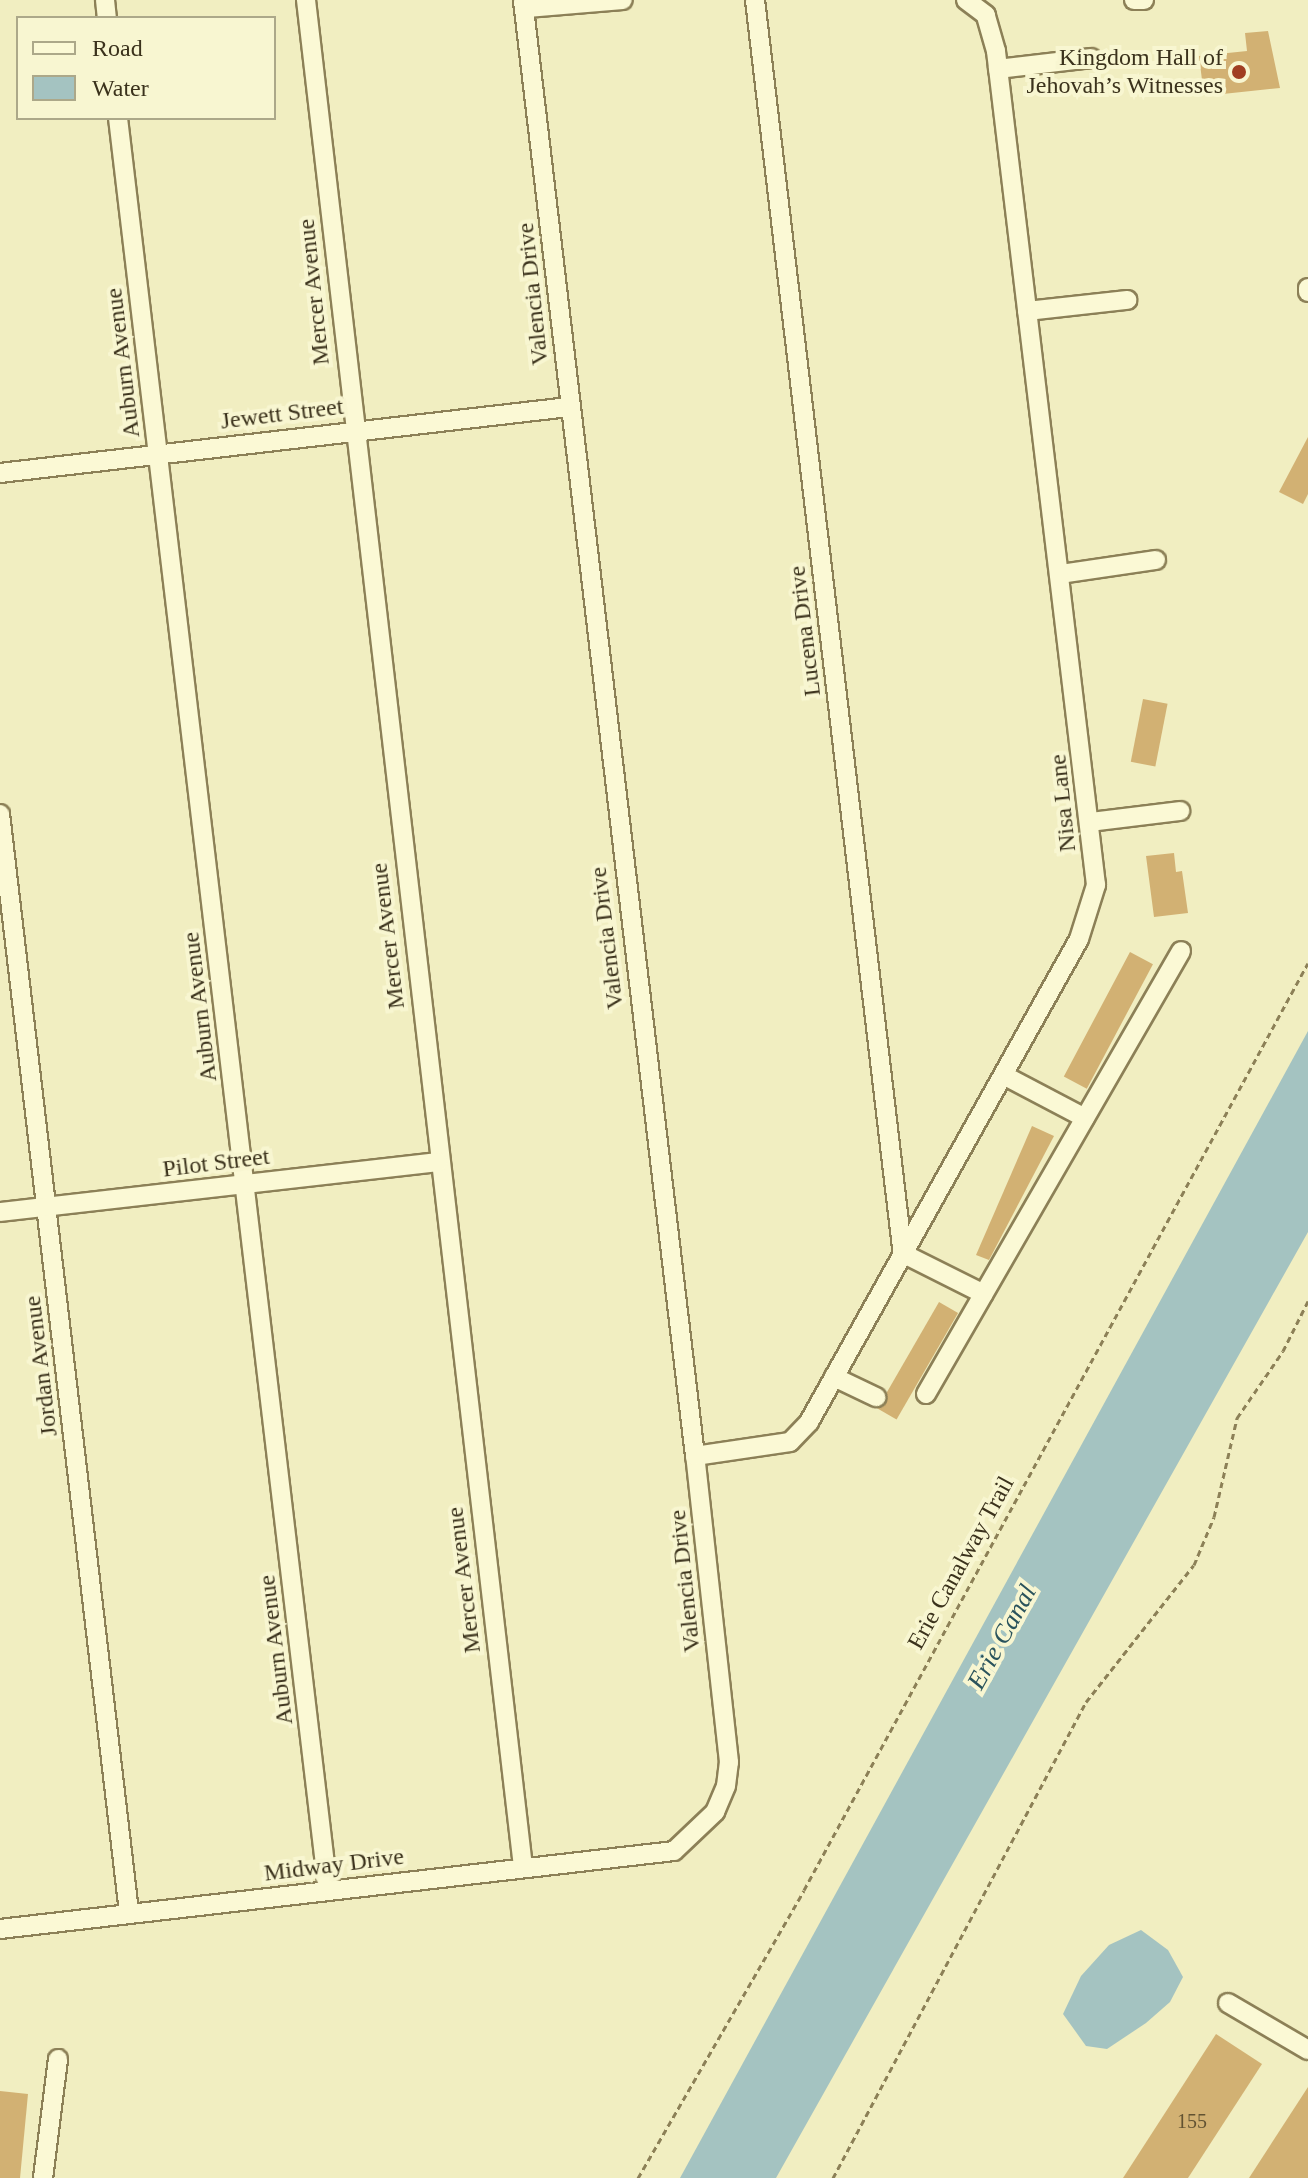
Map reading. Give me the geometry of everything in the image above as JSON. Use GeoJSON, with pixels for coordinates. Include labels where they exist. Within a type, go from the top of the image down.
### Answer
{"type":"FeatureCollection","features":[{"type":"Feature","properties":{"kind":"street","name":"Mercer Avenue"},"geometry":{"type":"LineString","coordinates":[[306,0],[438,1162],[523,1866]]}},
{"type":"Feature","properties":{"kind":"street"},"geometry":{"type":"LineString","coordinates":[[525,4],[623,0]]}},
{"type":"Feature","properties":{"kind":"street","name":"Lucena Drive"},"geometry":{"type":"LineString","coordinates":[[755,0],[903,1256]]}},
{"type":"Feature","properties":{"kind":"street","name":"Nisa Lane"},"geometry":{"type":"LineString","coordinates":[[695,1456],[790,1442],[809,1422],[1079,939],[1096,885],[998,69],[986,15],[966,0]]}},
{"type":"Feature","properties":{"kind":"street"},"geometry":{"type":"LineString","coordinates":[[1134,0],[1144,0]]}},
{"type":"Feature","properties":{"kind":"street","name":"Valencia Drive"},"geometry":{"type":"LineString","coordinates":[[525,4],[569,407],[729,1762],[715,1812],[674,1851]]}},
{"type":"Feature","properties":{"kind":"street"},"geometry":{"type":"LineString","coordinates":[[998,69],[1091,58]]}},
{"type":"Feature","properties":{"kind":"street","name":"Auburn Avenue"},"geometry":{"type":"LineString","coordinates":[[118,120],[328,1890]]}},
{"type":"Feature","properties":{"kind":"street"},"geometry":{"type":"LineString","coordinates":[[1027,311],[1127,300]]}},
{"type":"Feature","properties":{"kind":"street","name":"Jewett Street"},"geometry":{"type":"LineString","coordinates":[[0,473],[569,407]]}},
{"type":"Feature","properties":{"kind":"street"},"geometry":{"type":"LineString","coordinates":[[1060,574],[1156,560]]}},
{"type":"Feature","properties":{"kind":"street"},"geometry":{"type":"LineString","coordinates":[[1090,822],[1180,811]]}},
{"type":"Feature","properties":{"kind":"street","name":"Jordan Avenue"},"geometry":{"type":"LineString","coordinates":[[0,814],[129,1912]]}},
{"type":"Feature","properties":{"kind":"street"},"geometry":{"type":"LineString","coordinates":[[926,1394],[1181,951]]}},
{"type":"Feature","properties":{"kind":"street"},"geometry":{"type":"LineString","coordinates":[[1005,1076],[1085,1118]]}},
{"type":"Feature","properties":{"kind":"street","name":"Pilot Street"},"geometry":{"type":"LineString","coordinates":[[0,1212],[438,1162]]}},
{"type":"Feature","properties":{"kind":"street"},"geometry":{"type":"LineString","coordinates":[[903,1256],[984,1294]]}},
{"type":"Feature","properties":{"kind":"street"},"geometry":{"type":"LineString","coordinates":[[834,1377],[876,1397]]}},
{"type":"Feature","properties":{"kind":"street","name":"Midway Drive"},"geometry":{"type":"LineString","coordinates":[[0,1929],[523,1866],[674,1851]]}},
{"type":"Feature","properties":{"kind":"street"},"geometry":{"type":"LineString","coordinates":[[1228,2003],[1308,2050]]}},
{"type":"Feature","properties":{"kind":"street"},"geometry":{"type":"LineString","coordinates":[[43,2178],[58,2059]]}},
{"type":"Feature","properties":{"kind":"path","name":"Erie Canalway Trail"},"geometry":{"type":"LineString","coordinates":[[638,2178],[804,1890],[1308,963]]}},
{"type":"Feature","properties":{"kind":"path"},"geometry":{"type":"LineString","coordinates":[[833,2178],[1086,1702],[1194,1565],[1214,1517],[1237,1418],[1283,1351],[1308,1301]]}},
{"type":"Feature","properties":{"kind":"water","name":"Erie Canal"},"geometry":{"type":"Polygon","coordinates":[[[1308,1031],[1308,1232],[776,2178],[680,2178],[1308,1031]]]}},
{"type":"Feature","properties":{"kind":"water"},"geometry":{"type":"Polygon","coordinates":[[[1141,1930],[1168,1950],[1183,1977],[1170,2002],[1146,2023],[1107,2049],[1086,2046],[1063,2014],[1081,1976],[1109,1945],[1141,1930]]]}},
{"type":"Feature","properties":{"kind":"building","name":"Kingdom Hall of Jehovah’s Witnesses"},"geometry":{"type":"Polygon","coordinates":[[[1268,31],[1280,88],[1204,96],[1199,56],[1247,51],[1245,33],[1268,31]]]}},
{"type":"Feature","properties":{"kind":"building"},"geometry":{"type":"Polygon","coordinates":[[[1308,437],[1308,494],[1303,504],[1279,492],[1308,437]]]}},
{"type":"Feature","properties":{"kind":"building"},"geometry":{"type":"Polygon","coordinates":[[[1143,699],[1168,704],[1155,767],[1131,762],[1143,699]]]}},
{"type":"Feature","properties":{"kind":"building"},"geometry":{"type":"Polygon","coordinates":[[[1174,853],[1176,872],[1182,871],[1188,913],[1154,917],[1146,856],[1174,853]]]}},
{"type":"Feature","properties":{"kind":"building"},"geometry":{"type":"Polygon","coordinates":[[[1130,952],[1153,964],[1087,1089],[1064,1076],[1130,952]]]}},
{"type":"Feature","properties":{"kind":"building"},"geometry":{"type":"Polygon","coordinates":[[[1032,1126],[1054,1136],[989,1260],[976,1255],[1032,1126]]]}},
{"type":"Feature","properties":{"kind":"building"},"geometry":{"type":"Polygon","coordinates":[[[939,1302],[958,1313],[897,1420],[878,1409],[939,1302]]]}},
{"type":"Feature","properties":{"kind":"building"},"geometry":{"type":"Polygon","coordinates":[[[1216,2034],[1262,2064],[1188,2178],[1123,2178],[1216,2034]]]}},
{"type":"Feature","properties":{"kind":"building"},"geometry":{"type":"Polygon","coordinates":[[[1308,2087],[1308,2178],[1249,2178],[1308,2087]]]}},
{"type":"Feature","properties":{"kind":"building"},"geometry":{"type":"Polygon","coordinates":[[[0,2091],[28,2094],[20,2178],[0,2178],[0,2091]]]}},
{"type":"Feature","properties":{"kind":"place","name":"Kingdom Hall of Jehovah’s Witnesses"},"geometry":{"type":"Point","coordinates":[1239,72]}}]}
